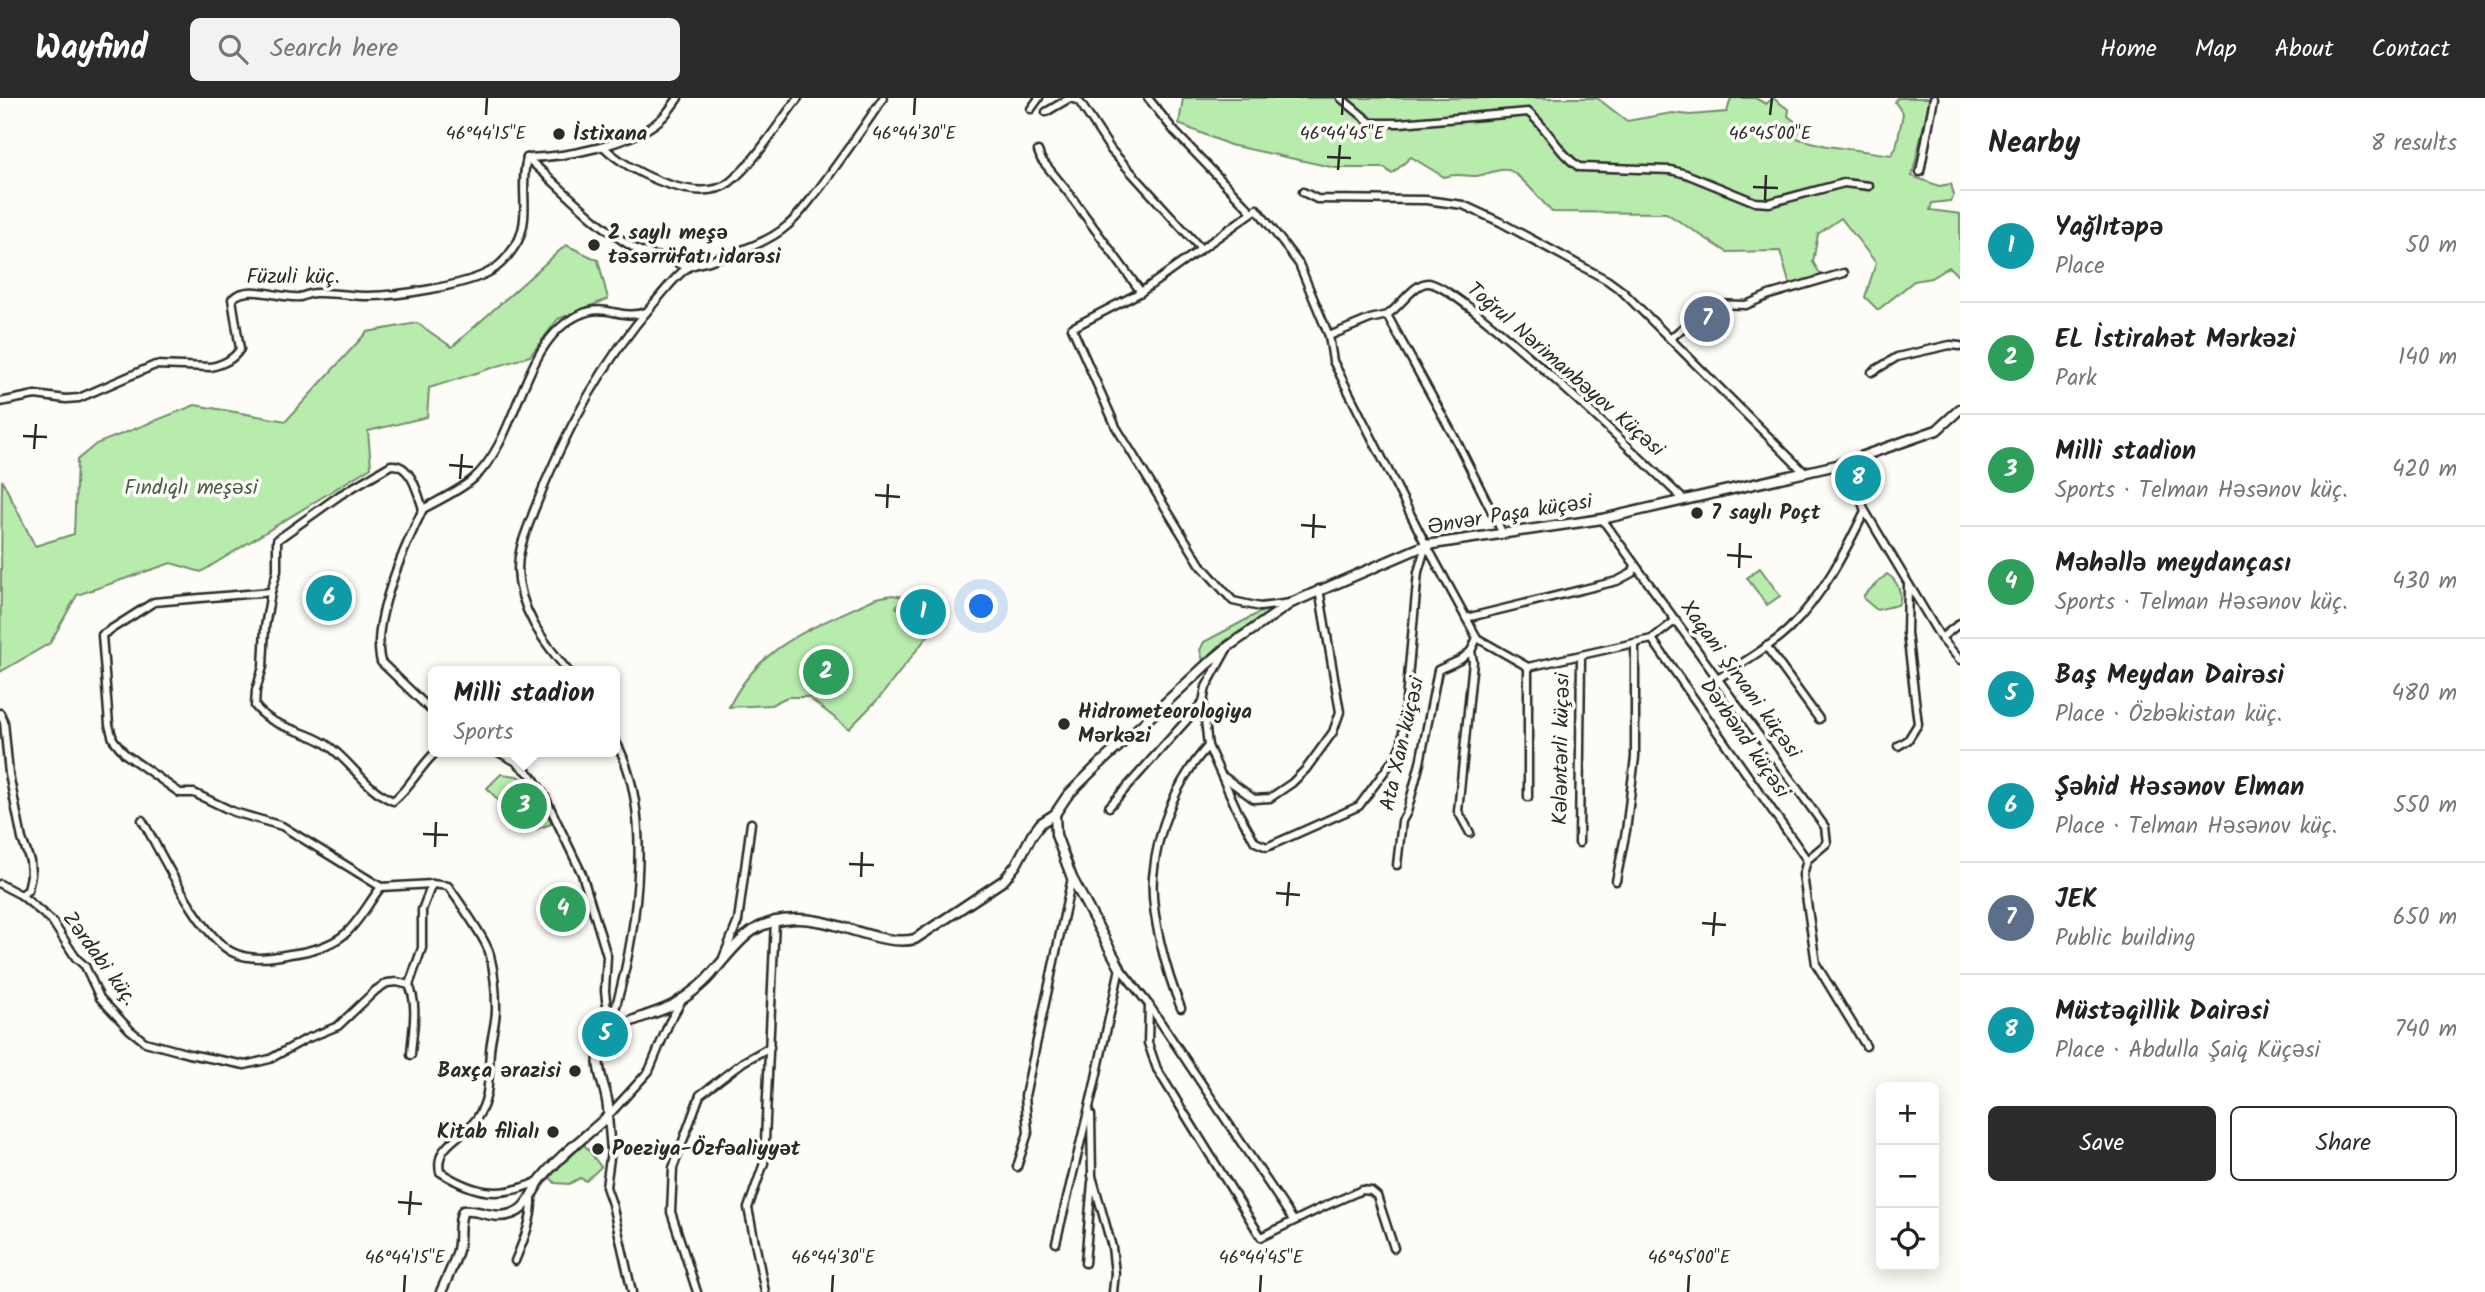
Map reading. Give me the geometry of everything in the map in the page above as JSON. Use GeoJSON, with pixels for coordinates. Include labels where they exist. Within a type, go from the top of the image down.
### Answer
{"type":"FeatureCollection","features":[{"type":"Feature","properties":{"kind":"street"},"geometry":{"type":"LineString","coordinates":[[527,158],[549,157],[604,147],[661,120],[678,98]]}},
{"type":"Feature","properties":{"kind":"street"},"geometry":{"type":"LineString","coordinates":[[604,147],[617,161],[663,184],[685,189],[721,187],[730,182],[747,164],[798,98]]}},
{"type":"Feature","properties":{"kind":"street"},"geometry":{"type":"LineString","coordinates":[[564,666],[539,634],[524,606],[520,591],[519,553],[566,435],[604,370],[646,312],[687,268],[762,242],[782,231],[800,213],[837,165],[883,98]]}},
{"type":"Feature","properties":{"kind":"street"},"geometry":{"type":"LineString","coordinates":[[1031,109],[1039,98]]}},
{"type":"Feature","properties":{"kind":"street"},"geometry":{"type":"LineString","coordinates":[[1046,112],[1070,98],[1079,101],[1111,150],[1201,249]]}},
{"type":"Feature","properties":{"kind":"street"},"geometry":{"type":"LineString","coordinates":[[1148,98],[1175,132],[1252,212]]}},
{"type":"Feature","properties":{"kind":"street"},"geometry":{"type":"LineString","coordinates":[[1341,98],[1371,123],[1528,112],[1542,124],[1570,161],[1579,167],[1671,170],[1686,173],[1755,202],[1769,203],[1844,183],[1869,186]]}},
{"type":"Feature","properties":{"kind":"street"},"geometry":{"type":"LineString","coordinates":[[1920,172],[1934,98]]}},
{"type":"Feature","properties":{"kind":"street"},"geometry":{"type":"LineString","coordinates":[[1038,151],[1041,159],[1068,191],[1141,292]]}},
{"type":"Feature","properties":{"kind":"street"},"geometry":{"type":"LineString","coordinates":[[527,158],[583,208],[638,250],[677,260],[687,268]]}},
{"type":"Feature","properties":{"kind":"street","name":"Füzuli küç."},"geometry":{"type":"LineString","coordinates":[[0,402],[35,395],[72,400],[155,365],[211,367],[228,361],[240,349],[232,299],[243,292],[300,297],[316,292],[368,296],[430,289],[489,272],[507,257],[519,240],[525,219],[522,174],[527,158]]}},
{"type":"Feature","properties":{"kind":"street"},"geometry":{"type":"LineString","coordinates":[[1303,192],[1317,199],[1426,200],[1478,210],[1608,281],[1622,291],[1805,473]]}},
{"type":"Feature","properties":{"kind":"street"},"geometry":{"type":"LineString","coordinates":[[1291,603],[1260,607],[1233,601],[1200,564],[1116,427],[1072,328],[1141,292],[1257,209],[1299,264],[1329,336],[1333,361],[1426,545],[1477,638],[1528,667],[1652,639],[1675,620]]}},
{"type":"Feature","properties":{"kind":"street"},"geometry":{"type":"LineString","coordinates":[[1670,339],[1710,304],[1746,305],[1769,295],[1844,273]]}},
{"type":"Feature","properties":{"kind":"street","name":"Toğrul Nərimanbəyov Küçəsi"},"geometry":{"type":"LineString","coordinates":[[1329,336],[1387,315],[1420,284],[1428,283],[1446,289],[1493,325],[1683,499]]}},
{"type":"Feature","properties":{"kind":"street"},"geometry":{"type":"LineString","coordinates":[[428,707],[381,662],[378,652],[379,635],[393,581],[405,546],[423,509],[474,479],[496,450],[541,352],[552,335],[565,323],[599,309],[627,317],[646,312]]}},
{"type":"Feature","properties":{"kind":"street"},"geometry":{"type":"LineString","coordinates":[[1387,315],[1457,442],[1503,534]]}},
{"type":"Feature","properties":{"kind":"street"},"geometry":{"type":"LineString","coordinates":[[1871,372],[1896,358],[1950,345],[1960,346]]}},
{"type":"Feature","properties":{"kind":"street","name":"Ənvər Paşa küçəsi"},"geometry":{"type":"LineString","coordinates":[[775,920],[799,918],[827,922],[904,942],[915,939],[1004,880],[1041,823],[1055,814],[1092,771],[1229,646],[1291,603],[1319,589],[1426,545],[1602,519],[1805,473],[1937,430],[1960,409]]}},
{"type":"Feature","properties":{"kind":"street"},"geometry":{"type":"LineString","coordinates":[[1854,459],[1850,470],[1865,511],[1941,638],[1960,660]]}},
{"type":"Feature","properties":{"kind":"street"},"geometry":{"type":"LineString","coordinates":[[423,509],[409,477],[398,464],[391,465],[340,495],[277,540],[277,571],[265,627],[263,667],[256,690],[255,706],[263,716],[318,739],[370,787],[393,801],[430,757]]}},
{"type":"Feature","properties":{"kind":"street"},"geometry":{"type":"LineString","coordinates":[[1718,679],[1788,631],[1838,565],[1865,511]]}},
{"type":"Feature","properties":{"kind":"street","name":"Xaqani Şirvani küçəsi"},"geometry":{"type":"LineString","coordinates":[[1602,519],[1825,827],[1827,843],[1807,860]]}},
{"type":"Feature","properties":{"kind":"street"},"geometry":{"type":"LineString","coordinates":[[1229,646],[1206,687],[1203,702],[1209,746],[1255,842],[1267,847],[1359,806],[1396,756],[1402,742],[1418,572],[1426,545]]}},
{"type":"Feature","properties":{"kind":"street"},"geometry":{"type":"LineString","coordinates":[[1466,618],[1617,581],[1632,573],[1635,566]]}},
{"type":"Feature","properties":{"kind":"street"},"geometry":{"type":"LineString","coordinates":[[1898,746],[1908,740],[1918,723],[1907,633],[1909,582]]}},
{"type":"Feature","properties":{"kind":"street"},"geometry":{"type":"LineString","coordinates":[[1223,776],[1254,799],[1270,798],[1292,783],[1306,769],[1333,732],[1340,712],[1319,589]]}},
{"type":"Feature","properties":{"kind":"street"},"geometry":{"type":"LineString","coordinates":[[271,592],[154,602],[102,635],[109,725],[113,739],[125,754],[180,793],[194,793],[234,812],[282,826],[381,887],[432,884],[448,886],[490,952],[496,1010],[490,1049],[489,1089],[484,1104],[466,1132],[444,1148],[439,1163],[440,1172],[477,1191],[490,1193],[508,1192],[539,1181]]}},
{"type":"Feature","properties":{"kind":"street"},"geometry":{"type":"LineString","coordinates":[[1941,638],[1960,623]]}},
{"type":"Feature","properties":{"kind":"street"},"geometry":{"type":"LineString","coordinates":[[1470,833],[1458,811],[1473,661],[1471,651],[1477,638]]}},
{"type":"Feature","properties":{"kind":"street","name":"Dərbənd küçəsi"},"geometry":{"type":"LineString","coordinates":[[1652,639],[1807,860]]}},
{"type":"Feature","properties":{"kind":"street"},"geometry":{"type":"LineString","coordinates":[[1616,881],[1626,831],[1635,757],[1634,643]]}},
{"type":"Feature","properties":{"kind":"street"},"geometry":{"type":"LineString","coordinates":[[1766,646],[1819,719]]}},
{"type":"Feature","properties":{"kind":"street","name":"Ata Xan küçəsi"},"geometry":{"type":"LineString","coordinates":[[1397,865],[1402,821],[1407,812],[1420,763],[1438,670],[1460,660],[1471,651]]}},
{"type":"Feature","properties":{"kind":"street","name":"Kələntərli küçəsi"},"geometry":{"type":"LineString","coordinates":[[1578,843],[1581,656]]}},
{"type":"Feature","properties":{"kind":"street"},"geometry":{"type":"LineString","coordinates":[[1528,667],[1528,797]]}},
{"type":"Feature","properties":{"kind":"street"},"geometry":{"type":"LineString","coordinates":[[1110,807],[1203,702]]}},
{"type":"Feature","properties":{"kind":"street"},"geometry":{"type":"LineString","coordinates":[[0,713],[4,722],[8,764],[22,839],[30,861],[28,890],[21,895]]}},
{"type":"Feature","properties":{"kind":"street"},"geometry":{"type":"LineString","coordinates":[[1181,1008],[1157,923],[1153,877],[1169,809],[1186,774],[1209,746]]}},
{"type":"Feature","properties":{"kind":"street"},"geometry":{"type":"LineString","coordinates":[[607,1038],[631,932],[637,875],[634,790],[620,750]]}},
{"type":"Feature","properties":{"kind":"street"},"geometry":{"type":"LineString","coordinates":[[507,757],[532,776],[582,874],[607,956],[606,1012],[609,1027]]}},
{"type":"Feature","properties":{"kind":"street"},"geometry":{"type":"LineString","coordinates":[[1055,814],[1056,835],[1072,878],[1120,968],[1149,1005],[1293,1220]]}},
{"type":"Feature","properties":{"kind":"street"},"geometry":{"type":"LineString","coordinates":[[142,820],[196,914],[215,938],[230,951],[245,957],[287,955],[328,944],[346,934],[381,887]]}},
{"type":"Feature","properties":{"kind":"street"},"geometry":{"type":"LineString","coordinates":[[722,960],[738,921],[751,823]]}},
{"type":"Feature","properties":{"kind":"street"},"geometry":{"type":"LineString","coordinates":[[1807,860],[1803,875],[1815,964],[1866,1046]]}},
{"type":"Feature","properties":{"kind":"street"},"geometry":{"type":"LineString","coordinates":[[1017,1167],[1028,1133],[1025,1096],[1072,878]]}},
{"type":"Feature","properties":{"kind":"street","name":"Zərdabi küç."},"geometry":{"type":"LineString","coordinates":[[0,884],[21,895],[52,921],[75,958],[85,966],[100,998],[130,1030],[145,1042],[189,1054],[245,1065],[270,1059],[306,1039],[338,1026],[387,983],[409,985]]}},
{"type":"Feature","properties":{"kind":"street"},"geometry":{"type":"LineString","coordinates":[[411,1055],[415,1012],[409,985],[422,948],[422,910],[432,884]]}},
{"type":"Feature","properties":{"kind":"street"},"geometry":{"type":"LineString","coordinates":[[632,1292],[612,1203],[606,1188],[611,1152],[608,1104],[600,1077],[601,1046],[618,1029],[672,1005],[704,981],[740,939],[760,925],[775,920],[764,1163],[748,1208],[765,1292]]}},
{"type":"Feature","properties":{"kind":"street"},"geometry":{"type":"LineString","coordinates":[[1056,1243],[1120,968]]}},
{"type":"Feature","properties":{"kind":"street"},"geometry":{"type":"LineString","coordinates":[[441,1292],[454,1265],[463,1212],[497,1217],[507,1216],[523,1208],[532,1198],[539,1181],[555,1163],[608,1116],[649,1071],[668,1023],[685,995]]}},
{"type":"Feature","properties":{"kind":"street"},"geometry":{"type":"LineString","coordinates":[[1149,1005],[1148,1043],[1157,1069],[1261,1237],[1363,1190],[1371,1191],[1377,1196],[1394,1248]]}},
{"type":"Feature","properties":{"kind":"street"},"geometry":{"type":"LineString","coordinates":[[696,1292],[671,1212],[673,1168],[700,1095],[729,1072],[770,1047]]}},
{"type":"Feature","properties":{"kind":"street"},"geometry":{"type":"LineString","coordinates":[[1085,1263],[1092,1176],[1090,1105]]}},
{"type":"Feature","properties":{"kind":"street"},"geometry":{"type":"LineString","coordinates":[[1092,1176],[1112,1247],[1115,1273],[1113,1292]]}},
{"type":"Feature","properties":{"kind":"street"},"geometry":{"type":"LineString","coordinates":[[514,1261],[526,1229],[532,1198]]}},
{"type":"Feature","properties":{"kind":"green space"},"geometry":{"type":"Polygon","coordinates":[[[1183,98],[1597,98],[1627,121],[1672,113],[1690,115],[1727,112],[1731,98],[1755,98],[1766,104],[1773,98],[1789,110],[1788,116],[1801,126],[1796,138],[1827,146],[1891,155],[1896,148],[1903,114],[1895,102],[1897,98],[1930,98],[1912,176],[1939,186],[1951,184],[1954,195],[1950,201],[1932,203],[1930,210],[1960,214],[1960,278],[1949,267],[1931,278],[1914,281],[1878,310],[1865,297],[1876,263],[1841,218],[1818,234],[1813,262],[1822,277],[1790,286],[1780,251],[1727,252],[1666,213],[1552,212],[1524,182],[1508,170],[1476,176],[1444,177],[1411,157],[1392,174],[1385,168],[1336,168],[1230,145],[1179,124],[1183,98]]]}},
{"type":"Feature","properties":{"kind":"green space","name":"Fındıqlı meşəsi"},"geometry":{"type":"Polygon","coordinates":[[[566,245],[598,260],[608,299],[558,319],[530,356],[429,388],[427,417],[368,431],[371,467],[201,572],[171,563],[77,595],[50,643],[0,672],[2,480],[35,546],[74,534],[77,460],[96,444],[195,405],[286,421],[367,332],[417,323],[452,347],[566,245]]]}},
{"type":"Feature","properties":{"kind":"green space"},"geometry":{"type":"Polygon","coordinates":[[[1760,568],[1780,596],[1767,605],[1747,578],[1760,568]]]}},
{"type":"Feature","properties":{"kind":"green space"},"geometry":{"type":"Polygon","coordinates":[[[1887,574],[1898,588],[1900,601],[1898,605],[1877,610],[1864,599],[1864,595],[1887,574]]]}},
{"type":"Feature","properties":{"kind":"green space"},"geometry":{"type":"Polygon","coordinates":[[[892,595],[904,597],[896,607],[930,633],[880,697],[849,729],[808,697],[787,697],[771,705],[729,707],[742,685],[773,652],[811,628],[876,598],[892,595]]]}},
{"type":"Feature","properties":{"kind":"green space"},"geometry":{"type":"Polygon","coordinates":[[[1268,608],[1279,608],[1229,638],[1203,661],[1200,650],[1204,642],[1268,608]]]}},
{"type":"Feature","properties":{"kind":"green space"},"geometry":{"type":"Polygon","coordinates":[[[501,774],[517,776],[534,784],[552,824],[527,832],[487,788],[501,774]]]}},
{"type":"Feature","properties":{"kind":"green space"},"geometry":{"type":"Polygon","coordinates":[[[552,896],[577,900],[575,923],[549,919],[552,896]]]}},
{"type":"Feature","properties":{"kind":"green space"},"geometry":{"type":"Polygon","coordinates":[[[583,1143],[601,1167],[586,1181],[580,1178],[569,1184],[555,1183],[549,1176],[583,1143]]]}},
{"type":"Feature","properties":{"kind":"place","name":"İstixana"},"geometry":{"type":"Point","coordinates":[559,134]}},
{"type":"Feature","properties":{"kind":"place","name":"2 saylı meşə təsərrüfatı idarəsi"},"geometry":{"type":"Point","coordinates":[594,245]}},
{"type":"Feature","properties":{"kind":"place","name":"JEK"},"geometry":{"type":"Point","coordinates":[1707,319]}},
{"type":"Feature","properties":{"kind":"place","name":"Müstəqillik Dairəsi"},"geometry":{"type":"Point","coordinates":[1858,478]}},
{"type":"Feature","properties":{"kind":"place","name":"7 saylı Poçt"},"geometry":{"type":"Point","coordinates":[1697,513]}},
{"type":"Feature","properties":{"kind":"place","name":"Şəhid Həsənov Elman"},"geometry":{"type":"Point","coordinates":[329,598]}},
{"type":"Feature","properties":{"kind":"place","name":"Yağlıtəpə"},"geometry":{"type":"Point","coordinates":[923,612]}},
{"type":"Feature","properties":{"kind":"place","name":"EL İstirahət Mərkəzi"},"geometry":{"type":"Point","coordinates":[826,672]}},
{"type":"Feature","properties":{"kind":"place","name":"Hidrometeorologiya Mərkəzi"},"geometry":{"type":"Point","coordinates":[1064,724]}},
{"type":"Feature","properties":{"kind":"place","name":"Milli stadion"},"geometry":{"type":"Point","coordinates":[524,806]}},
{"type":"Feature","properties":{"kind":"place","name":"Məhəllə meydançası"},"geometry":{"type":"Point","coordinates":[563,909]}},
{"type":"Feature","properties":{"kind":"place","name":"Baş Meydan Dairəsi"},"geometry":{"type":"Point","coordinates":[605,1034]}},
{"type":"Feature","properties":{"kind":"place","name":"Baxça ərazisi"},"geometry":{"type":"Point","coordinates":[575,1071]}},
{"type":"Feature","properties":{"kind":"place","name":"Kitab filialı"},"geometry":{"type":"Point","coordinates":[553,1132]}},
{"type":"Feature","properties":{"kind":"place","name":"Poeziya-Özfəaliyyət"},"geometry":{"type":"Point","coordinates":[598,1149]}}]}
